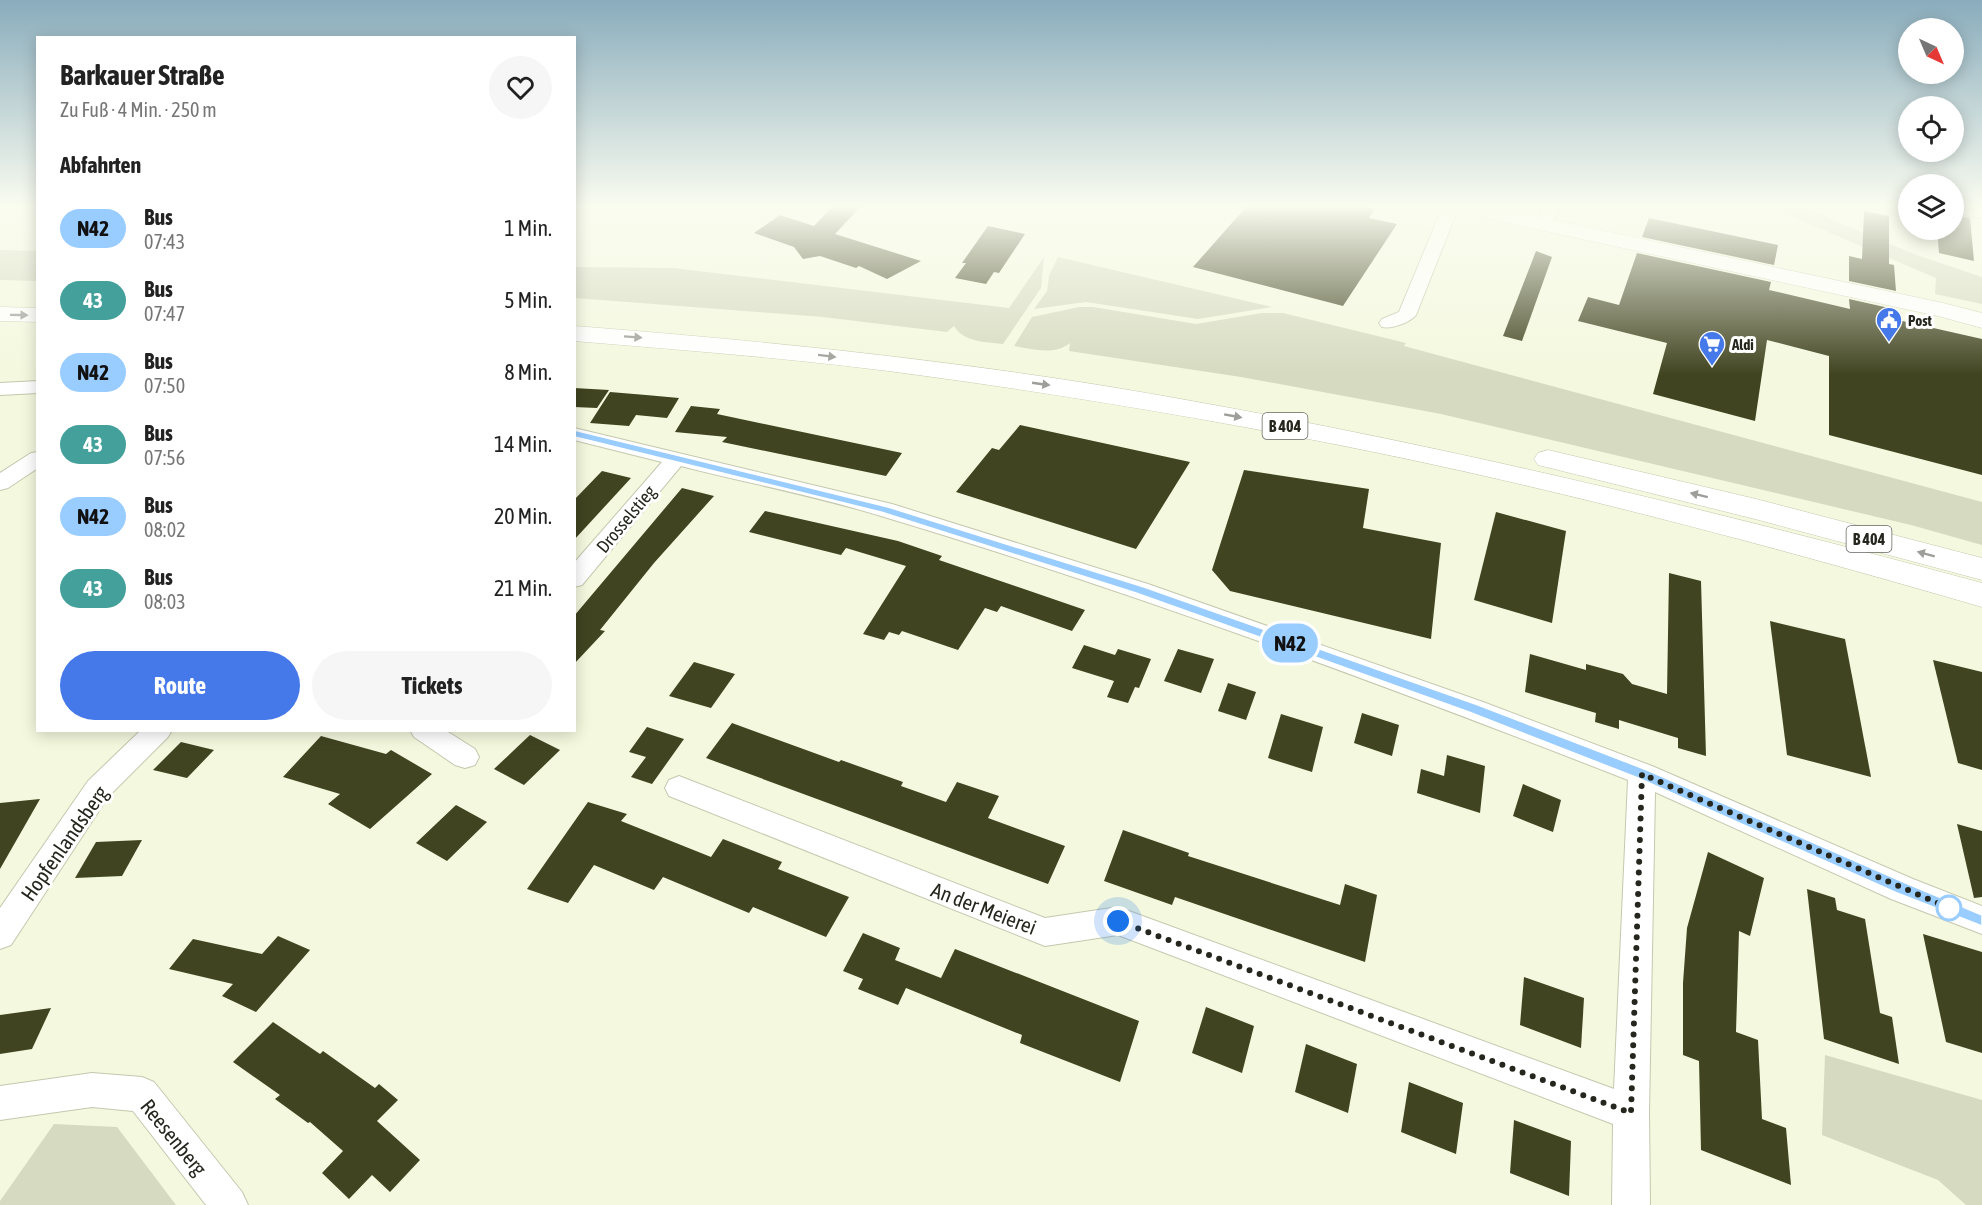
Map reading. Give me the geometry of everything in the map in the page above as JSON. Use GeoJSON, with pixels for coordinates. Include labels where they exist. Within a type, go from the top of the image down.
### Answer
{"type":"FeatureCollection","features":[{"type":"Feature","properties":{"kind":"main road"},"geometry":{"type":"LineString","coordinates":[[1742,262],[1982,321]]}},
{"type":"Feature","properties":{"kind":"main road"},"geometry":{"type":"LineString","coordinates":[[0,297],[36,298]]}},
{"type":"Feature","properties":{"kind":"main road"},"geometry":{"type":"LineString","coordinates":[[0,314],[36,315]]}},
{"type":"Feature","properties":{"kind":"main road","name":"B 404"},"geometry":{"type":"LineString","coordinates":[[576,315],[760,329],[888,344],[1169,384],[1320,411],[1614,474],[1982,569]]}},
{"type":"Feature","properties":{"kind":"main road","name":"B 404"},"geometry":{"type":"LineString","coordinates":[[576,333],[743,347],[982,375],[1298,428],[1634,503],[1776,538],[1982,595]]}},
{"type":"Feature","properties":{"kind":"street"},"geometry":{"type":"LineString","coordinates":[[1388,323],[1407,315],[1428,262]]}},
{"type":"Feature","properties":{"kind":"street"},"geometry":{"type":"LineString","coordinates":[[0,389],[36,387]]}},
{"type":"Feature","properties":{"kind":"street"},"geometry":{"type":"LineString","coordinates":[[576,434],[884,509],[1140,590],[1474,709],[1642,774],[1902,889],[1982,920]]}},
{"type":"Feature","properties":{"kind":"street","name":"Drosselstieg"},"geometry":{"type":"LineString","coordinates":[[576,577],[677,458]]}},
{"type":"Feature","properties":{"kind":"street"},"geometry":{"type":"LineString","coordinates":[[0,483],[36,459]]}},
{"type":"Feature","properties":{"kind":"street","name":"Hopfenlandsberg"},"geometry":{"type":"LineString","coordinates":[[0,935],[98,789],[157,732]]}},
{"type":"Feature","properties":{"kind":"street"},"geometry":{"type":"LineString","coordinates":[[426,732],[465,757]]}},
{"type":"Feature","properties":{"kind":"street"},"geometry":{"type":"LineString","coordinates":[[1631,1205],[1631,1113],[1642,774]]}},
{"type":"Feature","properties":{"kind":"street","name":"An der Meierei"},"geometry":{"type":"LineString","coordinates":[[679,788],[1045,932],[1118,921],[1631,1113]]}},
{"type":"Feature","properties":{"kind":"street","name":"Reesenberg"},"geometry":{"type":"LineString","coordinates":[[0,1103],[92,1090],[142,1094],[229,1205]]}},
{"type":"Feature","properties":{"kind":"green space"},"geometry":{"type":"Polygon","coordinates":[[[0,262],[36,262],[36,281],[0,280],[0,262]]]}},
{"type":"Feature","properties":{"kind":"green space"},"geometry":{"type":"Polygon","coordinates":[[[1040,262],[1043,262],[1041,288],[1003,344],[969,338],[954,326],[947,332],[823,317],[576,298],[576,267],[673,268],[1009,308],[1040,262]]]}},
{"type":"Feature","properties":{"kind":"green space"},"geometry":{"type":"Polygon","coordinates":[[[1056,262],[1080,262],[1272,307],[1198,319],[1086,302],[1034,309],[1047,291],[1049,276],[1056,262]]]}},
{"type":"Feature","properties":{"kind":"green space"},"geometry":{"type":"Polygon","coordinates":[[[1899,262],[1938,262],[1982,277],[1982,304],[1935,294],[1936,278],[1899,262]]]}},
{"type":"Feature","properties":{"kind":"green space"},"geometry":{"type":"Polygon","coordinates":[[[1079,307],[1093,307],[1196,324],[1262,313],[1283,313],[1406,343],[1404,346],[1982,502],[1982,545],[1911,525],[1441,414],[1241,377],[1069,351],[1070,343],[1050,350],[1014,346],[1032,317],[1079,307]]]}},
{"type":"Feature","properties":{"kind":"green space"},"geometry":{"type":"Polygon","coordinates":[[[1825,1055],[1982,1100],[1982,1205],[1966,1205],[1938,1180],[1822,1135],[1825,1055]]]}},
{"type":"Feature","properties":{"kind":"green space"},"geometry":{"type":"Polygon","coordinates":[[[54,1124],[117,1127],[176,1205],[0,1205],[0,1201],[54,1124]]]}},
{"type":"Feature","properties":{"kind":"building"},"geometry":{"type":"Polygon","coordinates":[[[839,262],[919,262],[887,279],[859,266],[856,268],[839,262]]]}},
{"type":"Feature","properties":{"kind":"building"},"geometry":{"type":"Polygon","coordinates":[[[1006,262],[999,273],[994,272],[986,284],[955,278],[966,263],[962,263],[1006,262]]]}},
{"type":"Feature","properties":{"kind":"building"},"geometry":{"type":"Polygon","coordinates":[[[1197,262],[1372,262],[1343,306],[1193,267],[1197,262]]]}},
{"type":"Feature","properties":{"kind":"building"},"geometry":{"type":"Polygon","coordinates":[[[1532,262],[1550,262],[1522,341],[1503,336],[1532,262]]]}},
{"type":"Feature","properties":{"kind":"building"},"geometry":{"type":"Polygon","coordinates":[[[1634,262],[1680,262],[1771,282],[1769,290],[1850,309],[1849,299],[1898,310],[1898,320],[1982,339],[1982,475],[1829,435],[1829,356],[1767,340],[1755,421],[1653,394],[1667,343],[1578,321],[1588,297],[1619,305],[1634,262]]]}},
{"type":"Feature","properties":{"kind":"building"},"geometry":{"type":"Polygon","coordinates":[[[1849,262],[1889,262],[1894,265],[1896,291],[1849,281],[1849,262]]]}},
{"type":"Feature","properties":{"kind":"building"},"geometry":{"type":"Polygon","coordinates":[[[576,388],[609,390],[597,408],[576,407],[576,388]]]}},
{"type":"Feature","properties":{"kind":"building"},"geometry":{"type":"Polygon","coordinates":[[[610,392],[679,398],[667,418],[636,415],[629,426],[590,423],[610,392]]]}},
{"type":"Feature","properties":{"kind":"building"},"geometry":{"type":"Polygon","coordinates":[[[691,406],[720,409],[717,414],[902,453],[886,476],[722,442],[727,437],[675,432],[691,406]]]}},
{"type":"Feature","properties":{"kind":"building"},"geometry":{"type":"Polygon","coordinates":[[[1020,425],[1190,462],[1136,549],[956,492],[992,448],[999,450],[1020,425]]]}},
{"type":"Feature","properties":{"kind":"building"},"geometry":{"type":"Polygon","coordinates":[[[1244,470],[1369,489],[1363,528],[1441,543],[1431,639],[1230,591],[1212,570],[1244,470]]]}},
{"type":"Feature","properties":{"kind":"building"},"geometry":{"type":"Polygon","coordinates":[[[602,471],[631,478],[576,538],[576,498],[602,471]]]}},
{"type":"Feature","properties":{"kind":"building"},"geometry":{"type":"Polygon","coordinates":[[[682,488],[714,496],[654,563],[600,630],[605,631],[576,662],[576,614],[682,488]]]}},
{"type":"Feature","properties":{"kind":"building"},"geometry":{"type":"Polygon","coordinates":[[[765,511],[898,541],[942,556],[939,560],[1085,610],[1072,631],[1001,606],[997,612],[985,608],[958,650],[902,631],[899,635],[889,632],[884,640],[863,634],[906,566],[846,548],[841,555],[749,532],[765,511]]]}},
{"type":"Feature","properties":{"kind":"building"},"geometry":{"type":"Polygon","coordinates":[[[1496,512],[1566,531],[1552,623],[1474,600],[1496,512]]]}},
{"type":"Feature","properties":{"kind":"building"},"geometry":{"type":"Polygon","coordinates":[[[1669,573],[1701,581],[1706,756],[1678,748],[1678,738],[1619,720],[1619,729],[1595,722],[1596,713],[1525,692],[1530,654],[1586,670],[1586,664],[1623,674],[1632,684],[1667,694],[1669,573]]]}},
{"type":"Feature","properties":{"kind":"building"},"geometry":{"type":"Polygon","coordinates":[[[1770,621],[1845,639],[1871,777],[1787,755],[1770,621]]]}},
{"type":"Feature","properties":{"kind":"building"},"geometry":{"type":"Polygon","coordinates":[[[1084,645],[1115,655],[1118,649],[1151,659],[1139,688],[1135,687],[1128,703],[1107,697],[1114,681],[1072,668],[1084,645]]]}},
{"type":"Feature","properties":{"kind":"building"},"geometry":{"type":"Polygon","coordinates":[[[1178,649],[1214,659],[1201,693],[1164,681],[1178,649]]]}},
{"type":"Feature","properties":{"kind":"building"},"geometry":{"type":"Polygon","coordinates":[[[1933,660],[1982,672],[1982,770],[1958,763],[1933,660]]]}},
{"type":"Feature","properties":{"kind":"building"},"geometry":{"type":"Polygon","coordinates":[[[694,662],[735,674],[711,708],[669,696],[694,662]]]}},
{"type":"Feature","properties":{"kind":"building"},"geometry":{"type":"Polygon","coordinates":[[[1228,683],[1256,692],[1246,720],[1218,711],[1228,683]]]}},
{"type":"Feature","properties":{"kind":"building"},"geometry":{"type":"Polygon","coordinates":[[[1362,713],[1399,725],[1392,756],[1354,743],[1362,713]]]}},
{"type":"Feature","properties":{"kind":"building"},"geometry":{"type":"Polygon","coordinates":[[[1281,714],[1323,727],[1312,772],[1268,758],[1281,714]]]}},
{"type":"Feature","properties":{"kind":"building"},"geometry":{"type":"Polygon","coordinates":[[[732,723],[839,762],[841,760],[903,782],[901,786],[946,802],[957,782],[999,796],[988,818],[1065,846],[1048,884],[706,758],[732,723]]]}},
{"type":"Feature","properties":{"kind":"building"},"geometry":{"type":"Polygon","coordinates":[[[647,727],[684,739],[652,784],[631,777],[646,757],[629,752],[647,727]]]}},
{"type":"Feature","properties":{"kind":"building"},"geometry":{"type":"Polygon","coordinates":[[[530,735],[560,750],[524,785],[494,769],[530,735]]]}},
{"type":"Feature","properties":{"kind":"building"},"geometry":{"type":"Polygon","coordinates":[[[321,736],[386,754],[391,750],[432,774],[370,829],[328,804],[340,794],[283,777],[321,736]]]}},
{"type":"Feature","properties":{"kind":"building"},"geometry":{"type":"Polygon","coordinates":[[[181,742],[214,750],[187,778],[153,770],[181,742]]]}},
{"type":"Feature","properties":{"kind":"building"},"geometry":{"type":"Polygon","coordinates":[[[1447,755],[1485,766],[1480,813],[1417,793],[1421,769],[1444,776],[1447,755]]]}},
{"type":"Feature","properties":{"kind":"building"},"geometry":{"type":"Polygon","coordinates":[[[1523,784],[1561,800],[1553,832],[1513,816],[1523,784]]]}},
{"type":"Feature","properties":{"kind":"building"},"geometry":{"type":"Polygon","coordinates":[[[40,799],[0,869],[0,803],[40,799]]]}},
{"type":"Feature","properties":{"kind":"building"},"geometry":{"type":"Polygon","coordinates":[[[588,802],[627,814],[621,821],[711,857],[723,839],[782,862],[778,869],[849,897],[826,937],[753,907],[749,913],[663,877],[654,890],[594,865],[568,903],[527,889],[588,802]]]}},
{"type":"Feature","properties":{"kind":"building"},"geometry":{"type":"Polygon","coordinates":[[[456,805],[487,822],[447,861],[416,843],[456,805]]]}},
{"type":"Feature","properties":{"kind":"building"},"geometry":{"type":"Polygon","coordinates":[[[1957,824],[1982,831],[1982,897],[1974,898],[1957,824]]]}},
{"type":"Feature","properties":{"kind":"building"},"geometry":{"type":"Polygon","coordinates":[[[1123,830],[1189,853],[1188,856],[1340,905],[1345,884],[1377,895],[1365,962],[1175,897],[1172,905],[1104,881],[1123,830]]]}},
{"type":"Feature","properties":{"kind":"building"},"geometry":{"type":"Polygon","coordinates":[[[142,840],[122,876],[75,878],[96,842],[142,840]]]}},
{"type":"Feature","properties":{"kind":"building"},"geometry":{"type":"Polygon","coordinates":[[[1708,852],[1764,878],[1750,936],[1739,931],[1736,1032],[1758,1040],[1762,1119],[1786,1128],[1791,1185],[1701,1150],[1699,1061],[1683,1055],[1683,983],[1687,928],[1708,852]]]}},
{"type":"Feature","properties":{"kind":"building"},"geometry":{"type":"Polygon","coordinates":[[[1807,889],[1835,898],[1837,910],[1865,919],[1880,1013],[1892,1017],[1899,1064],[1824,1039],[1807,889]]]}},
{"type":"Feature","properties":{"kind":"building"},"geometry":{"type":"Polygon","coordinates":[[[863,933],[900,948],[895,960],[941,978],[955,949],[1139,1021],[1120,1082],[1020,1043],[1022,1035],[906,988],[898,1005],[858,989],[863,979],[843,971],[863,933]]]}},
{"type":"Feature","properties":{"kind":"building"},"geometry":{"type":"Polygon","coordinates":[[[1923,934],[1982,952],[1982,1053],[1946,1042],[1923,934]]]}},
{"type":"Feature","properties":{"kind":"building"},"geometry":{"type":"Polygon","coordinates":[[[278,936],[310,950],[256,1012],[222,996],[233,984],[169,969],[193,939],[262,954],[278,936]]]}},
{"type":"Feature","properties":{"kind":"building"},"geometry":{"type":"Polygon","coordinates":[[[1524,977],[1584,998],[1581,1048],[1520,1025],[1524,977]]]}},
{"type":"Feature","properties":{"kind":"building"},"geometry":{"type":"Polygon","coordinates":[[[1206,1007],[1254,1026],[1242,1073],[1192,1053],[1206,1007]]]}},
{"type":"Feature","properties":{"kind":"building"},"geometry":{"type":"Polygon","coordinates":[[[51,1008],[32,1049],[0,1054],[0,1015],[51,1008]]]}},
{"type":"Feature","properties":{"kind":"building"},"geometry":{"type":"Polygon","coordinates":[[[273,1022],[320,1054],[323,1051],[375,1088],[379,1084],[398,1100],[377,1121],[420,1160],[390,1192],[372,1175],[349,1199],[322,1173],[343,1151],[310,1122],[308,1123],[275,1099],[280,1095],[233,1062],[273,1022]]]}},
{"type":"Feature","properties":{"kind":"building"},"geometry":{"type":"Polygon","coordinates":[[[1306,1044],[1357,1064],[1348,1113],[1295,1092],[1306,1044]]]}},
{"type":"Feature","properties":{"kind":"building"},"geometry":{"type":"Polygon","coordinates":[[[1409,1082],[1463,1103],[1456,1154],[1401,1132],[1409,1082]]]}},
{"type":"Feature","properties":{"kind":"building"},"geometry":{"type":"Polygon","coordinates":[[[1514,1120],[1571,1141],[1569,1196],[1510,1173],[1514,1120]]]}},
{"type":"Feature","properties":{"kind":"bus line","name":"N42"},"geometry":{"type":"LineString","coordinates":[[576,433],[884,509],[1140,590],[1474,709],[1642,774],[1902,889],[1982,920]]}},
{"type":"Feature","properties":{"kind":"place","name":"Post"},"geometry":{"type":"Point","coordinates":[1889,343]}},
{"type":"Feature","properties":{"kind":"place","name":"Aldi"},"geometry":{"type":"Point","coordinates":[1712,367]}},
{"type":"Feature","properties":{"kind":"route"},"geometry":{"type":"LineString","coordinates":[[1118,921],[1631,1113],[1642,774],[1949,908]]}}]}
